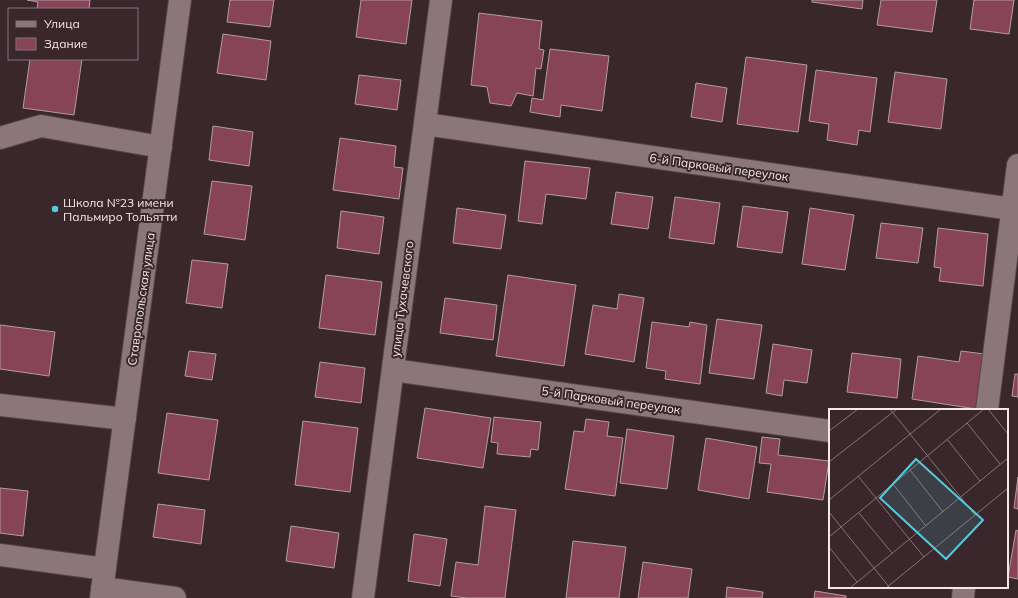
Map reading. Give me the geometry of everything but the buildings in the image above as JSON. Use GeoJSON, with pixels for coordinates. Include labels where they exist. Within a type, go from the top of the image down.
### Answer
{"type":"FeatureCollection","features":[{"type":"Feature","properties":{"kind":"street","name":"Ставропольская улица"},"geometry":{"type":"LineString","coordinates":[[103,585],[180,0]]}},
{"type":"Feature","properties":{"kind":"street","name":"улица Тухачевского"},"geometry":{"type":"LineString","coordinates":[[363,598],[441,0]]}},
{"type":"Feature","properties":{"kind":"street","name":"6-й Парковый переулок"},"geometry":{"type":"LineString","coordinates":[[425,124],[1012,210]]}},
{"type":"Feature","properties":{"kind":"street"},"geometry":{"type":"LineString","coordinates":[[0,138],[41,126],[161,147]]}},
{"type":"Feature","properties":{"kind":"street"},"geometry":{"type":"LineString","coordinates":[[987,409],[1018,165]]}},
{"type":"Feature","properties":{"kind":"street","name":"5-й Парковый переулок"},"geometry":{"type":"LineString","coordinates":[[393,370],[829,431]]}},
{"type":"Feature","properties":{"kind":"street"},"geometry":{"type":"LineString","coordinates":[[0,405],[125,419]]}},
{"type":"Feature","properties":{"kind":"street"},"geometry":{"type":"LineString","coordinates":[[0,555],[103,585],[175,598]]}},
{"type":"Feature","properties":{"kind":"street"},"geometry":{"type":"LineString","coordinates":[[963,598],[964,588]]}},
{"type":"Feature","properties":{"kind":"place","name":"Школа №23 имени Пальмиро Тольятти"},"geometry":{"type":"Point","coordinates":[55,209]}}]}
